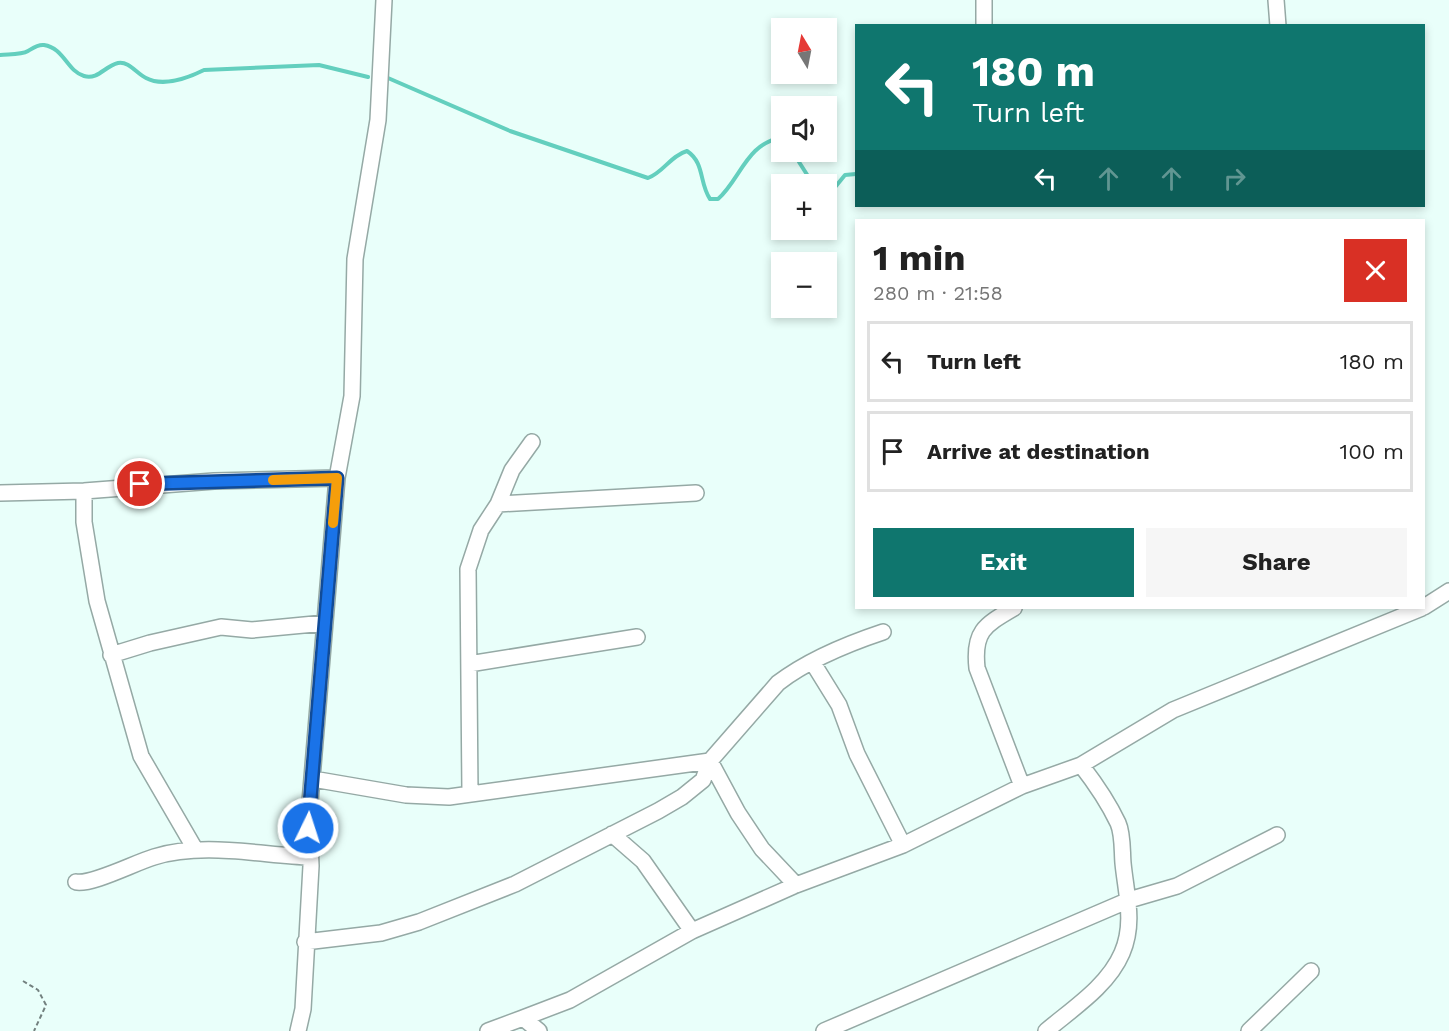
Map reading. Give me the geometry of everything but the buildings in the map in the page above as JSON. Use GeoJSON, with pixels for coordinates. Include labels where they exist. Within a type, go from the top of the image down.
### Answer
{"type":"FeatureCollection","features":[{"type":"Feature","properties":{"kind":"street"},"geometry":{"type":"LineString","coordinates":[[298,1031],[303,1009],[310,857],[309,814],[337,478],[352,396],[355,259],[378,120],[384,0]]}},
{"type":"Feature","properties":{"kind":"street"},"geometry":{"type":"LineString","coordinates":[[984,0],[984,24]]}},
{"type":"Feature","properties":{"kind":"street"},"geometry":{"type":"LineString","coordinates":[[1276,0],[1278,24]]}},
{"type":"Feature","properties":{"kind":"street"},"geometry":{"type":"LineString","coordinates":[[470,794],[468,569],[480,530],[498,504],[512,470],[532,442]]}},
{"type":"Feature","properties":{"kind":"street"},"geometry":{"type":"LineString","coordinates":[[0,493],[84,490],[140,484],[337,478]]}},
{"type":"Feature","properties":{"kind":"street"},"geometry":{"type":"LineString","coordinates":[[84,490],[84,522],[97,601],[141,756],[195,849]]}},
{"type":"Feature","properties":{"kind":"street"},"geometry":{"type":"LineString","coordinates":[[498,504],[696,493]]}},
{"type":"Feature","properties":{"kind":"street"},"geometry":{"type":"LineString","coordinates":[[1425,606],[1449,591]]}},
{"type":"Feature","properties":{"kind":"street"},"geometry":{"type":"LineString","coordinates":[[1012,609],[990,622],[979,635],[975,648],[977,668],[1022,786]]}},
{"type":"Feature","properties":{"kind":"street"},"geometry":{"type":"LineString","coordinates":[[488,1031],[570,1000],[692,931],[796,885],[903,845],[1022,786],[1081,765],[1173,710],[1418,609]]}},
{"type":"Feature","properties":{"kind":"street"},"geometry":{"type":"LineString","coordinates":[[111,655],[150,643],[222,627],[273,629],[325,623]]}},
{"type":"Feature","properties":{"kind":"street"},"geometry":{"type":"LineString","coordinates":[[305,942],[381,933],[419,922],[515,884],[682,797],[703,780],[710,761],[778,683],[792,673],[859,640],[883,632]]}},
{"type":"Feature","properties":{"kind":"street"},"geometry":{"type":"LineString","coordinates":[[469,664],[637,637]]}},
{"type":"Feature","properties":{"kind":"street"},"geometry":{"type":"LineString","coordinates":[[813,663],[839,705],[857,754],[903,845]]}},
{"type":"Feature","properties":{"kind":"street"},"geometry":{"type":"LineString","coordinates":[[313,779],[406,795],[449,797],[710,761]]}},
{"type":"Feature","properties":{"kind":"street"},"geometry":{"type":"LineString","coordinates":[[710,761],[738,813],[762,849],[796,885]]}},
{"type":"Feature","properties":{"kind":"street"},"geometry":{"type":"LineString","coordinates":[[1046,1031],[1091,993],[1112,970],[1122,953],[1128,934],[1129,900],[1119,825],[1098,788],[1081,765]]}},
{"type":"Feature","properties":{"kind":"street"},"geometry":{"type":"LineString","coordinates":[[612,834],[643,861],[692,931]]}},
{"type":"Feature","properties":{"kind":"street"},"geometry":{"type":"LineString","coordinates":[[824,1031],[1129,900],[1177,886],[1277,835]]}},
{"type":"Feature","properties":{"kind":"street"},"geometry":{"type":"LineString","coordinates":[[76,882],[85,884],[152,858],[195,849],[310,857]]}},
{"type":"Feature","properties":{"kind":"street"},"geometry":{"type":"LineString","coordinates":[[1249,1031],[1311,971]]}},
{"type":"Feature","properties":{"kind":"street"},"geometry":{"type":"LineString","coordinates":[[522,1018],[539,1031]]}},
{"type":"Feature","properties":{"kind":"path"},"geometry":{"type":"LineString","coordinates":[[23,981],[38,990],[46,1005],[34,1031]]}},
{"type":"Feature","properties":{"kind":"waterway"},"geometry":{"type":"LineString","coordinates":[[0,55],[22,53],[44,45],[56,50],[73,69],[84,76],[93,76],[113,65],[122,63],[146,78],[160,82],[183,78],[204,70],[319,65],[368,77]]}},
{"type":"Feature","properties":{"kind":"waterway"},"geometry":{"type":"LineString","coordinates":[[388,78],[510,131],[648,178],[676,156],[687,151],[697,161],[710,199],[718,199],[752,154],[771,141]]}},
{"type":"Feature","properties":{"kind":"waterway"},"geometry":{"type":"LineString","coordinates":[[799,162],[807,174]]}},
{"type":"Feature","properties":{"kind":"waterway"},"geometry":{"type":"LineString","coordinates":[[837,185],[845,175],[855,174]]}},
{"type":"Feature","properties":{"kind":"slow traffic"},"geometry":{"type":"LineString","coordinates":[[273,480],[337,478],[333,523]]}},
{"type":"Feature","properties":{"kind":"route"},"geometry":{"type":"LineString","coordinates":[[140,484],[337,478],[308,828]]}}]}
